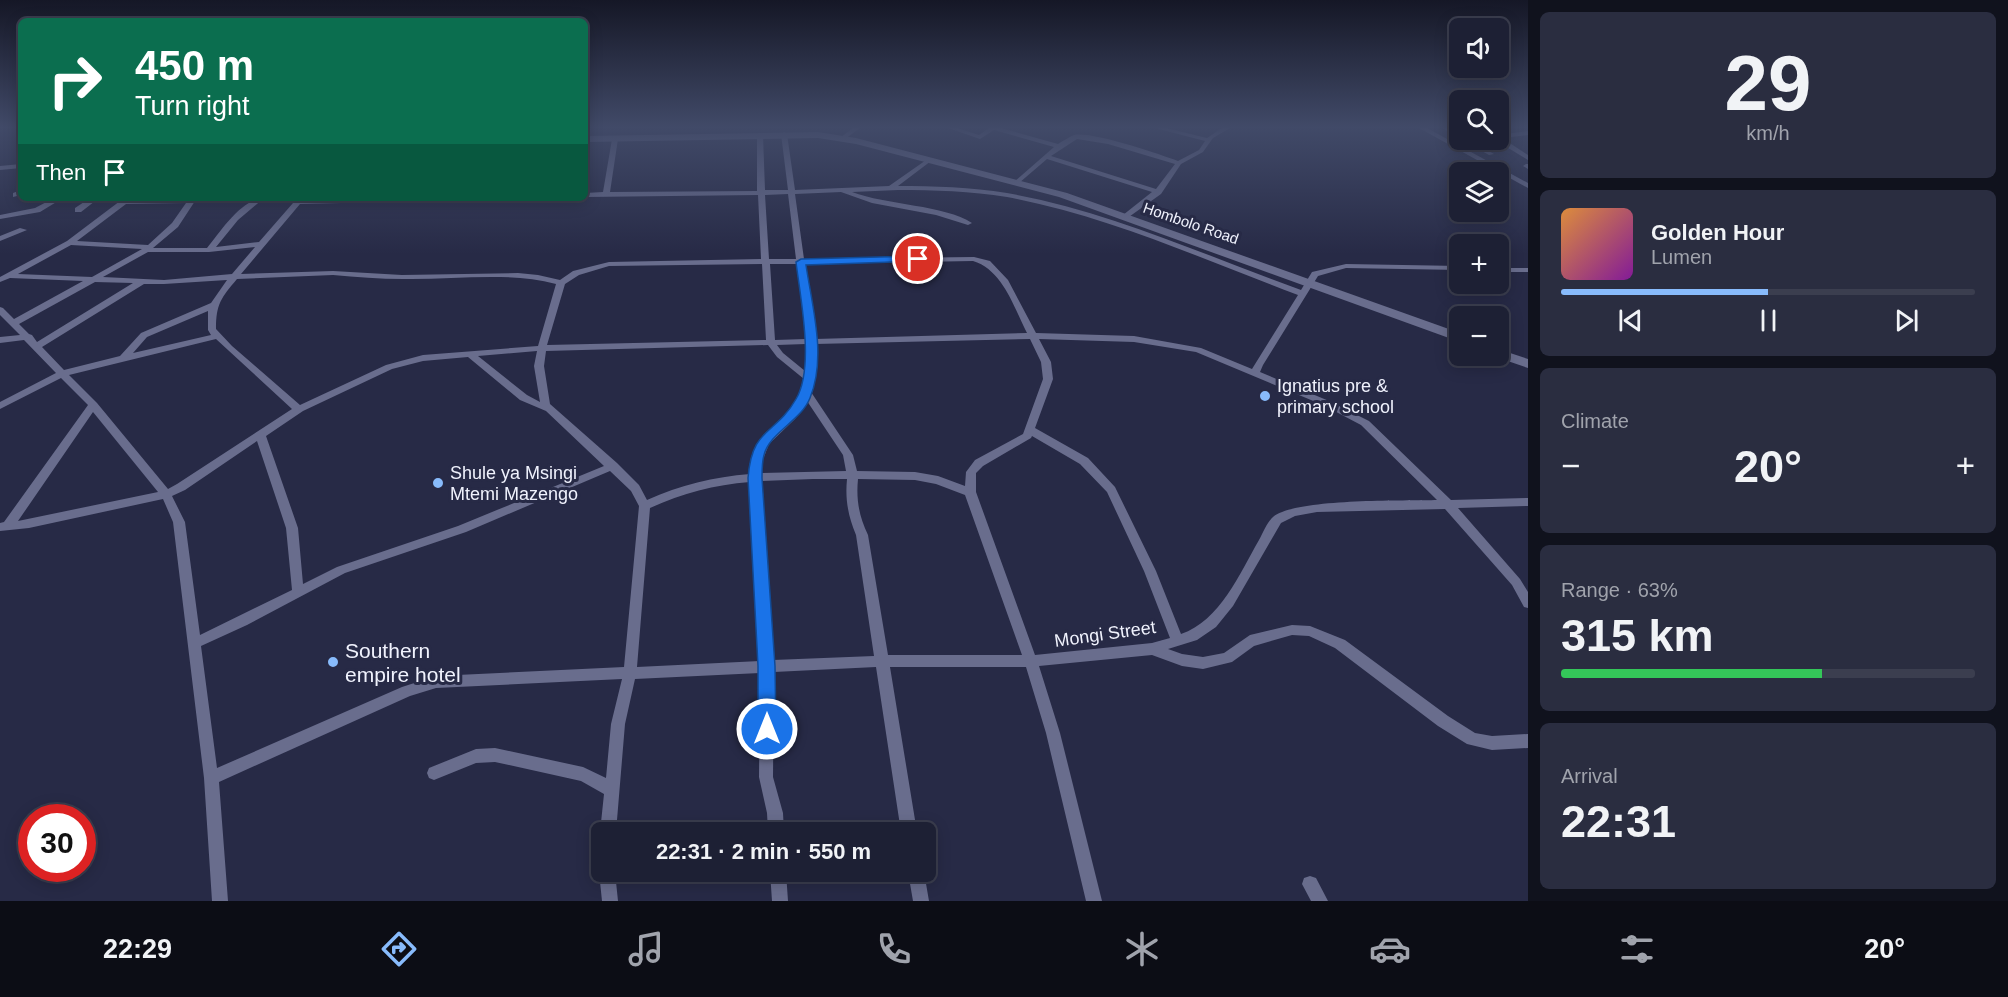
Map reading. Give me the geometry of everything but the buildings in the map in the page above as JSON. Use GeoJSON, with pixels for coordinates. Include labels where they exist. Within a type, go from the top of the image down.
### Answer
{"type":"FeatureCollection","features":[{"type":"Feature","properties":{"kind":"street"},"geometry":{"type":"LineString","coordinates":[[606,195],[610,170]]}},
{"type":"Feature","properties":{"kind":"street"},"geometry":{"type":"LineString","coordinates":[[761,170],[771,343],[780,355],[808,378]]}},
{"type":"Feature","properties":{"kind":"street"},"geometry":{"type":"LineString","coordinates":[[775,822],[766,777],[767,666],[755,478],[756,456],[762,443],[799,406],[808,378],[811,342],[788,170]]}},
{"type":"Feature","properties":{"kind":"street"},"geometry":{"type":"LineString","coordinates":[[892,187],[914,170]]}},
{"type":"Feature","properties":{"kind":"street","name":"Hombolo Road"},"geometry":{"type":"LineString","coordinates":[[971,170],[1017,182],[1126,217],[1449,335]]}},
{"type":"Feature","properties":{"kind":"street"},"geometry":{"type":"LineString","coordinates":[[1017,182],[1031,170]]}},
{"type":"Feature","properties":{"kind":"street"},"geometry":{"type":"LineString","coordinates":[[1088,170],[1158,192]]}},
{"type":"Feature","properties":{"kind":"street"},"geometry":{"type":"LineString","coordinates":[[1126,217],[1158,192],[1174,170]]}},
{"type":"Feature","properties":{"kind":"street"},"geometry":{"type":"LineString","coordinates":[[1499,170],[1528,186]]}},
{"type":"Feature","properties":{"kind":"street"},"geometry":{"type":"LineString","coordinates":[[588,195],[792,192],[892,187],[972,191],[1029,200],[1131,231],[1303,294]]}},
{"type":"Feature","properties":{"kind":"street"},"geometry":{"type":"LineString","coordinates":[[842,189],[877,202],[944,213],[968,223]]}},
{"type":"Feature","properties":{"kind":"street"},"geometry":{"type":"LineString","coordinates":[[2,217],[38,210],[54,201]]}},
{"type":"Feature","properties":{"kind":"street"},"geometry":{"type":"LineString","coordinates":[[78,210],[90,201]]}},
{"type":"Feature","properties":{"kind":"street"},"geometry":{"type":"LineString","coordinates":[[0,280],[70,243],[127,201]]}},
{"type":"Feature","properties":{"kind":"street"},"geometry":{"type":"LineString","coordinates":[[14,323],[148,248],[175,225],[191,201]]}},
{"type":"Feature","properties":{"kind":"street"},"geometry":{"type":"LineString","coordinates":[[209,250],[235,218],[256,201]]}},
{"type":"Feature","properties":{"kind":"street"},"geometry":{"type":"LineString","coordinates":[[298,201],[234,278],[215,305],[212,310],[212,330],[228,348],[299,409]]}},
{"type":"Feature","properties":{"kind":"street"},"geometry":{"type":"LineString","coordinates":[[0,239],[23,230]]}},
{"type":"Feature","properties":{"kind":"street"},"geometry":{"type":"LineString","coordinates":[[70,243],[209,250],[263,244]]}},
{"type":"Feature","properties":{"kind":"street"},"geometry":{"type":"LineString","coordinates":[[610,822],[618,724],[630,672],[645,506],[635,488],[545,405],[540,374],[542,348],[561,283],[576,273],[609,264],[966,258],[980,261],[996,270],[1005,282],[1046,363],[1048,379],[1030,430],[1020,441],[979,463],[971,472],[970,492],[1031,661],[1053,733],[1094,901]]}},
{"type":"Feature","properties":{"kind":"street"},"geometry":{"type":"LineString","coordinates":[[1255,374],[1258,365],[1309,283],[1321,271],[1346,266],[1449,268]]}},
{"type":"Feature","properties":{"kind":"street"},"geometry":{"type":"LineString","coordinates":[[1509,270],[1528,270]]}},
{"type":"Feature","properties":{"kind":"street"},"geometry":{"type":"LineString","coordinates":[[10,276],[141,282],[333,273],[402,277],[528,276],[561,283]]}},
{"type":"Feature","properties":{"kind":"street"},"geometry":{"type":"LineString","coordinates":[[0,340],[33,342],[141,282]]}},
{"type":"Feature","properties":{"kind":"street"},"geometry":{"type":"LineString","coordinates":[[123,359],[144,335],[215,305]]}},
{"type":"Feature","properties":{"kind":"street"},"geometry":{"type":"LineString","coordinates":[[0,310],[93,405],[166,494],[179,522],[211,778],[220,901]]}},
{"type":"Feature","properties":{"kind":"street"},"geometry":{"type":"LineString","coordinates":[[0,406],[63,373],[217,336]]}},
{"type":"Feature","properties":{"kind":"street"},"geometry":{"type":"LineString","coordinates":[[4,527],[166,494],[182,487],[299,409],[401,363],[469,353],[542,348],[1034,336],[1134,339],[1166,343],[1198,351],[1326,403],[1365,423],[1448,504],[1516,582],[1528,603]]}},
{"type":"Feature","properties":{"kind":"street"},"geometry":{"type":"LineString","coordinates":[[469,353],[480,364],[502,379],[520,398],[549,409]]}},
{"type":"Feature","properties":{"kind":"street"},"geometry":{"type":"LineString","coordinates":[[1509,357],[1528,364]]}},
{"type":"Feature","properties":{"kind":"street"},"geometry":{"type":"LineString","coordinates":[[805,390],[843,445],[853,476],[851,495],[855,520],[862,535],[907,822]]}},
{"type":"Feature","properties":{"kind":"street"},"geometry":{"type":"LineString","coordinates":[[4,527],[93,405]]}},
{"type":"Feature","properties":{"kind":"street"},"geometry":{"type":"LineString","coordinates":[[1030,430],[1084,461],[1111,490],[1150,571],[1177,640]]}},
{"type":"Feature","properties":{"kind":"street"},"geometry":{"type":"LineString","coordinates":[[260,434],[292,528],[298,592]]}},
{"type":"Feature","properties":{"kind":"street"},"geometry":{"type":"LineString","coordinates":[[195,643],[350,566],[462,529],[613,466]]}},
{"type":"Feature","properties":{"kind":"street"},"geometry":{"type":"LineString","coordinates":[[645,506],[672,491],[755,478],[915,476],[938,480],[970,492]]}},
{"type":"Feature","properties":{"kind":"street","name":"Mongi Street"},"geometry":{"type":"LineString","coordinates":[[211,778],[407,691],[436,682],[883,661],[1031,661],[1152,649],[1192,636],[1211,623],[1229,602],[1277,520],[1293,512],[1317,508],[1528,502]]}},
{"type":"Feature","properties":{"kind":"street"},"geometry":{"type":"LineString","coordinates":[[1152,649],[1182,660],[1203,663],[1227,658],[1250,641],[1292,630],[1310,631],[1340,644],[1443,721],[1472,739],[1492,743],[1528,741]]}},
{"type":"Feature","properties":{"kind":"street"},"geometry":{"type":"LineString","coordinates":[[434,773],[476,756],[495,755],[583,774],[612,790]]}},
{"type":"Feature","properties":{"kind":"street"},"geometry":{"type":"LineString","coordinates":[[608,882],[610,901]]}},
{"type":"Feature","properties":{"kind":"street"},"geometry":{"type":"LineString","coordinates":[[779,882],[780,901]]}},
{"type":"Feature","properties":{"kind":"street"},"geometry":{"type":"LineString","coordinates":[[918,882],[921,901]]}},
{"type":"Feature","properties":{"kind":"street"},"geometry":{"type":"LineString","coordinates":[[1310,884],[1320,901]]}},
{"type":"Feature","properties":{"kind":"place","name":"Ignatius pre & primary school"},"geometry":{"type":"Point","coordinates":[1265,396]}},
{"type":"Feature","properties":{"kind":"place","name":"Shule ya Msingi Mtemi Mazengo"},"geometry":{"type":"Point","coordinates":[438,483]}},
{"type":"Feature","properties":{"kind":"place","name":"Southern empire hotel"},"geometry":{"type":"Point","coordinates":[333,662]}},
{"type":"Feature","properties":{"kind":"route"},"geometry":{"type":"LineString","coordinates":[[767,729],[767,666],[755,478],[756,456],[762,443],[788,419],[804,398],[810,368],[811,342],[801,262],[918,259]]}}]}
